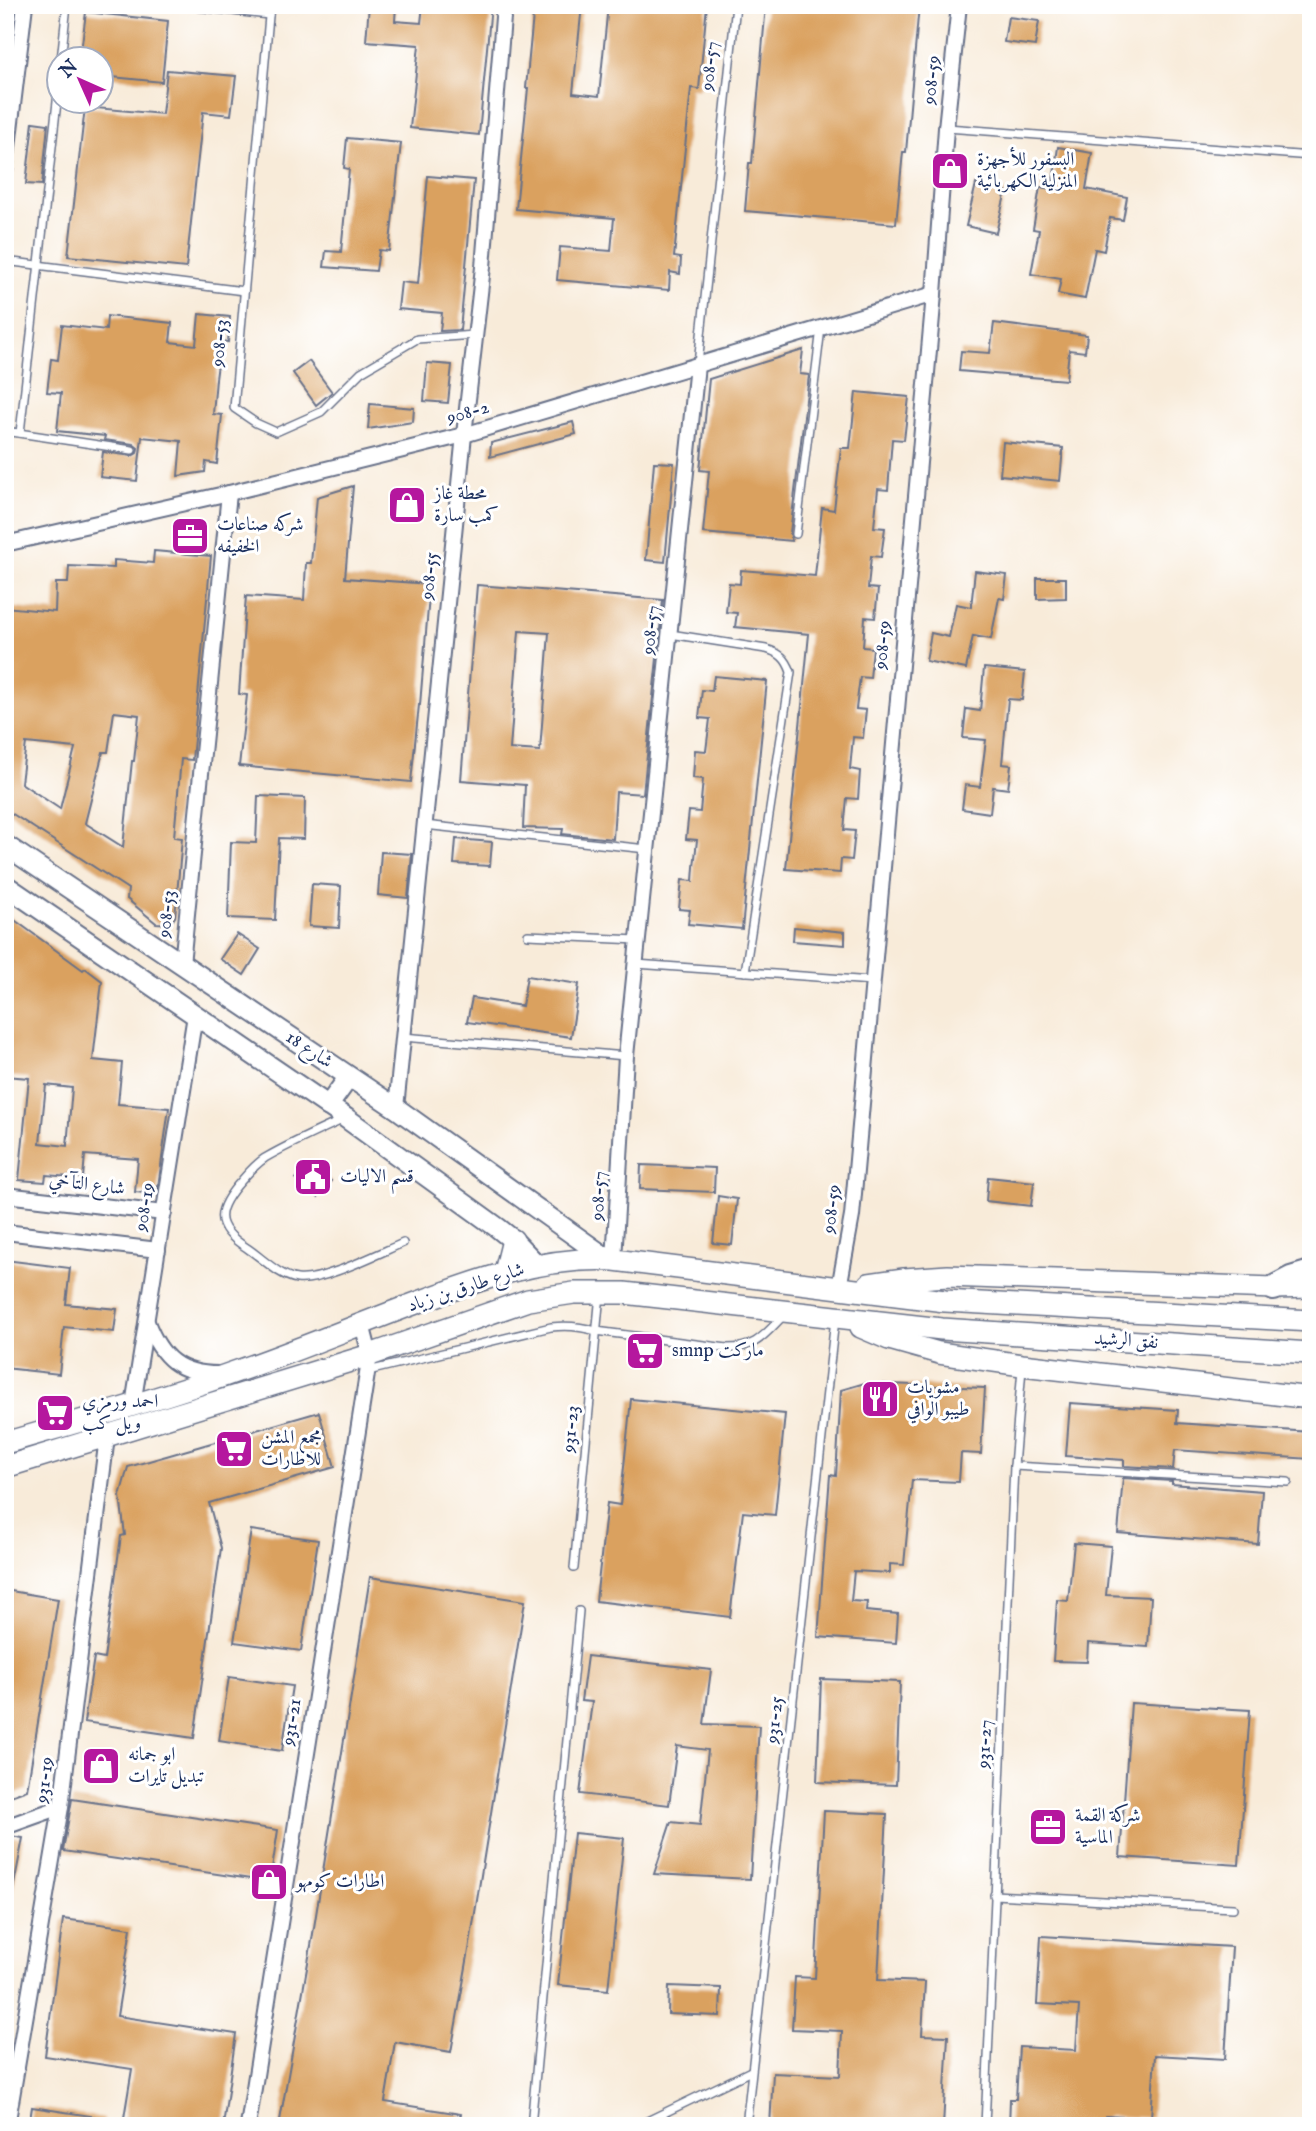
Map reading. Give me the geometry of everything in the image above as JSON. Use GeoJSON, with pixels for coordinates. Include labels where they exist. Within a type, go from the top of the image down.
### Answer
{"type":"FeatureCollection","features":[{"type":"Feature","properties":{"kind":"highway"},"geometry":{"type":"LineString","coordinates":[[1274,1288],[1311,1273]]}},
{"type":"Feature","properties":{"kind":"main road"},"geometry":{"type":"LineString","coordinates":[[505,1272],[513,1240]]}},
{"type":"Feature","properties":{"kind":"main road","name":"شارع طارق بن زياد"},"geometry":{"type":"LineString","coordinates":[[5,1443],[229,1374],[478,1280],[537,1265],[612,1260],[946,1301]]}},
{"type":"Feature","properties":{"kind":"main road"},"geometry":{"type":"LineString","coordinates":[[842,1288],[948,1276],[1274,1288],[1311,1287]]}},
{"type":"Feature","properties":{"kind":"main road","name":"شارع طارق بن زياد"},"geometry":{"type":"LineString","coordinates":[[5,1467],[368,1363],[528,1300],[551,1295],[624,1293],[942,1329]]}},
{"type":"Feature","properties":{"kind":"main road","name":"نفق الرشيد"},"geometry":{"type":"LineString","coordinates":[[946,1301],[1311,1321]]}},
{"type":"Feature","properties":{"kind":"main road"},"geometry":{"type":"LineString","coordinates":[[838,1318],[889,1339],[939,1353],[1311,1398]]}},
{"type":"Feature","properties":{"kind":"main road","name":"نفق الرشيد"},"geometry":{"type":"LineString","coordinates":[[942,1329],[1310,1353]]}},
{"type":"Feature","properties":{"kind":"street"},"geometry":{"type":"LineString","coordinates":[[5,172],[25,5]]}},
{"type":"Feature","properties":{"kind":"street","name":"908-55"},"geometry":{"type":"LineString","coordinates":[[396,1108],[483,267],[505,5]]}},
{"type":"Feature","properties":{"kind":"street","name":"908-59"},"geometry":{"type":"LineString","coordinates":[[842,1288],[852,1216],[958,5]]}},
{"type":"Feature","properties":{"kind":"street","name":"908-2"},"geometry":{"type":"LineString","coordinates":[[5,544],[229,493],[464,435],[934,294]]}},
{"type":"Feature","properties":{"kind":"street","name":"908-57"},"geometry":{"type":"LineString","coordinates":[[612,1260],[626,1056],[697,365]]}},
{"type":"Feature","properties":{"kind":"street","name":"908-53"},"geometry":{"type":"LineString","coordinates":[[182,964],[229,493]]}},
{"type":"Feature","properties":{"kind":"street","name":"شارع 18"},"geometry":{"type":"LineString","coordinates":[[5,845],[396,1108],[612,1260]]}},
{"type":"Feature","properties":{"kind":"street","name":"شارع 18"},"geometry":{"type":"LineString","coordinates":[[5,885],[346,1118],[513,1240],[537,1265]]}},
{"type":"Feature","properties":{"kind":"street","name":"908-19"},"geometry":{"type":"LineString","coordinates":[[133,1405],[195,1015]]}},
{"type":"Feature","properties":{"kind":"street"},"geometry":{"type":"LineString","coordinates":[[328,1106],[349,1077]]}},
{"type":"Feature","properties":{"kind":"street","name":"شارع التآخي"},"geometry":{"type":"LineString","coordinates":[[5,1195],[164,1213]]}},
{"type":"Feature","properties":{"kind":"street"},"geometry":{"type":"LineString","coordinates":[[5,1232],[158,1250]]}},
{"type":"Feature","properties":{"kind":"street"},"geometry":{"type":"LineString","coordinates":[[147,1321],[156,1343],[180,1367],[202,1374],[229,1374]]}},
{"type":"Feature","properties":{"kind":"street","name":"931-21"},"geometry":{"type":"LineString","coordinates":[[248,2126],[368,1363],[362,1324]]}},
{"type":"Feature","properties":{"kind":"street","name":"931-19"},"geometry":{"type":"LineString","coordinates":[[7,2126],[61,1807],[107,1437]]}},
{"type":"Feature","properties":{"kind":"street"},"geometry":{"type":"LineString","coordinates":[[5,1827],[61,1807]]}},
{"type":"Feature","properties":{"kind":"lane"},"geometry":{"type":"LineString","coordinates":[[63,46],[67,5]]}},
{"type":"Feature","properties":{"kind":"lane"},"geometry":{"type":"LineString","coordinates":[[178,5],[269,15]]}},
{"type":"Feature","properties":{"kind":"lane","name":"908-53"},"geometry":{"type":"LineString","coordinates":[[270,5],[234,408],[256,423],[276,432],[321,412],[361,372],[417,339],[475,335]]}},
{"type":"Feature","properties":{"kind":"lane","name":"908-57"},"geometry":{"type":"LineString","coordinates":[[697,365],[736,5]]}},
{"type":"Feature","properties":{"kind":"lane"},"geometry":{"type":"LineString","coordinates":[[20,433],[55,116]]}},
{"type":"Feature","properties":{"kind":"lane"},"geometry":{"type":"LineString","coordinates":[[946,128],[1311,156]]}},
{"type":"Feature","properties":{"kind":"lane"},"geometry":{"type":"LineString","coordinates":[[5,261],[244,291]]}},
{"type":"Feature","properties":{"kind":"lane"},"geometry":{"type":"LineString","coordinates":[[796,534],[821,328]]}},
{"type":"Feature","properties":{"kind":"lane"},"geometry":{"type":"LineString","coordinates":[[5,431],[132,450]]}},
{"type":"Feature","properties":{"kind":"lane"},"geometry":{"type":"LineString","coordinates":[[670,634],[766,649],[778,653],[788,662],[791,672],[745,972]]}},
{"type":"Feature","properties":{"kind":"lane"},"geometry":{"type":"LineString","coordinates":[[424,825],[647,849]]}},
{"type":"Feature","properties":{"kind":"lane"},"geometry":{"type":"LineString","coordinates":[[528,935],[638,940]]}},
{"type":"Feature","properties":{"kind":"lane"},"geometry":{"type":"LineString","coordinates":[[636,964],[873,981]]}},
{"type":"Feature","properties":{"kind":"lane"},"geometry":{"type":"LineString","coordinates":[[403,1037],[626,1056]]}},
{"type":"Feature","properties":{"kind":"lane"},"geometry":{"type":"LineString","coordinates":[[346,1118],[263,1159],[228,1196],[220,1212],[224,1229],[233,1239],[276,1270],[296,1279],[319,1277],[403,1243]]}},
{"type":"Feature","properties":{"kind":"lane","name":"931-23"},"geometry":{"type":"LineString","coordinates":[[574,1568],[600,1293]]}},
{"type":"Feature","properties":{"kind":"lane"},"geometry":{"type":"LineString","coordinates":[[368,1363],[551,1327],[574,1326],[739,1348],[753,1345],[787,1312]]}},
{"type":"Feature","properties":{"kind":"lane","name":"931-25"},"geometry":{"type":"LineString","coordinates":[[746,2126],[838,1318]]}},
{"type":"Feature","properties":{"kind":"lane","name":"931-27"},"geometry":{"type":"LineString","coordinates":[[985,2126],[1014,1466],[1022,1365]]}},
{"type":"Feature","properties":{"kind":"lane"},"geometry":{"type":"LineString","coordinates":[[1014,1466],[1288,1482]]}},
{"type":"Feature","properties":{"kind":"lane"},"geometry":{"type":"LineString","coordinates":[[531,2126],[579,1611]]}},
{"type":"Feature","properties":{"kind":"lane"},"geometry":{"type":"LineString","coordinates":[[994,1895],[1233,1908]]}},
{"type":"Feature","properties":{"kind":"lane"},"geometry":{"type":"LineString","coordinates":[[637,2126],[751,2071]]}},
{"type":"Feature","properties":{"kind":"building"},"geometry":{"type":"Polygon","coordinates":[[[369,5],[396,5],[395,21],[421,23],[423,5],[491,5],[479,135],[410,128],[419,45],[366,41],[369,5]]]}},
{"type":"Feature","properties":{"kind":"building"},"geometry":{"type":"Polygon","coordinates":[[[534,5],[582,5],[573,93],[599,96],[608,5],[707,5],[699,89],[691,88],[674,257],[681,258],[680,274],[670,272],[669,290],[557,280],[560,247],[611,251],[614,218],[516,209],[534,5]]]}},
{"type":"Feature","properties":{"kind":"building"},"geometry":{"type":"Polygon","coordinates":[[[766,5],[919,5],[906,152],[903,152],[896,224],[745,211],[766,5]]]}},
{"type":"Feature","properties":{"kind":"building"},"geometry":{"type":"Polygon","coordinates":[[[86,12],[168,21],[162,82],[116,77],[116,46],[82,46],[86,12]]]}},
{"type":"Feature","properties":{"kind":"building"},"geometry":{"type":"Polygon","coordinates":[[[1008,17],[1039,21],[1035,46],[1004,42],[1008,17]]]}},
{"type":"Feature","properties":{"kind":"building"},"geometry":{"type":"Polygon","coordinates":[[[167,70],[236,76],[231,115],[203,112],[186,268],[68,256],[84,116],[116,116],[116,110],[162,114],[167,70]]]}},
{"type":"Feature","properties":{"kind":"building"},"geometry":{"type":"Polygon","coordinates":[[[33,122],[48,124],[42,185],[26,184],[33,122]]]}},
{"type":"Feature","properties":{"kind":"building"},"geometry":{"type":"Polygon","coordinates":[[[347,138],[401,143],[389,251],[379,250],[376,271],[324,267],[326,251],[341,252],[349,169],[344,168],[347,138]]]}},
{"type":"Feature","properties":{"kind":"building"},"geometry":{"type":"Polygon","coordinates":[[[1058,147],[1092,153],[1086,189],[1127,197],[1123,220],[1110,218],[1104,251],[1095,249],[1085,299],[1058,294],[1061,279],[1031,274],[1039,230],[1033,229],[1040,187],[1052,189],[1058,147]]]}},
{"type":"Feature","properties":{"kind":"building"},"geometry":{"type":"Polygon","coordinates":[[[428,176],[474,180],[460,330],[440,331],[442,313],[398,309],[401,282],[418,284],[428,176]]]}},
{"type":"Feature","properties":{"kind":"building"},"geometry":{"type":"Polygon","coordinates":[[[976,184],[1006,191],[996,233],[966,226],[976,184]]]}},
{"type":"Feature","properties":{"kind":"building"},"geometry":{"type":"Polygon","coordinates":[[[199,314],[230,317],[228,342],[221,341],[216,379],[213,414],[222,415],[217,464],[206,462],[205,472],[178,476],[181,441],[142,437],[137,481],[100,477],[103,452],[132,456],[137,453],[138,448],[133,444],[104,440],[105,436],[57,431],[61,393],[47,392],[51,359],[58,360],[62,325],[106,330],[107,316],[172,323],[170,342],[196,345],[199,314]]]}},
{"type":"Feature","properties":{"kind":"building"},"geometry":{"type":"Polygon","coordinates":[[[994,323],[1087,335],[1085,352],[1069,350],[1066,380],[959,371],[961,351],[990,353],[994,323]]]}},
{"type":"Feature","properties":{"kind":"building"},"geometry":{"type":"Polygon","coordinates":[[[803,350],[800,374],[809,375],[790,533],[792,541],[703,533],[709,471],[700,470],[709,379],[803,350]]]}},
{"type":"Feature","properties":{"kind":"building"},"geometry":{"type":"Polygon","coordinates":[[[309,361],[332,392],[316,405],[293,373],[309,361]]]}},
{"type":"Feature","properties":{"kind":"building"},"geometry":{"type":"Polygon","coordinates":[[[427,363],[452,365],[448,403],[424,401],[427,363]]]}},
{"type":"Feature","properties":{"kind":"building"},"geometry":{"type":"Polygon","coordinates":[[[856,392],[909,397],[904,440],[892,439],[888,490],[878,489],[874,527],[885,528],[881,557],[871,556],[868,588],[878,589],[875,618],[865,617],[863,647],[873,648],[870,678],[860,677],[856,709],[866,710],[863,738],[853,737],[850,769],[860,771],[858,799],[847,798],[844,830],[855,831],[852,860],[841,859],[840,873],[786,869],[809,634],[735,627],[737,613],[726,612],[729,583],[740,584],[741,570],[815,576],[822,508],[834,510],[841,448],[850,448],[856,392]]]}},
{"type":"Feature","properties":{"kind":"building"},"geometry":{"type":"Polygon","coordinates":[[[370,404],[414,408],[413,422],[368,429],[370,404]]]}},
{"type":"Feature","properties":{"kind":"building"},"geometry":{"type":"Polygon","coordinates":[[[573,422],[576,434],[490,457],[491,443],[573,422]]]}},
{"type":"Feature","properties":{"kind":"building"},"geometry":{"type":"Polygon","coordinates":[[[1003,442],[1063,448],[1060,481],[1000,475],[1003,442]]]}},
{"type":"Feature","properties":{"kind":"building"},"geometry":{"type":"Polygon","coordinates":[[[654,462],[674,463],[665,562],[646,560],[654,462]]]}},
{"type":"Feature","properties":{"kind":"building"},"geometry":{"type":"Polygon","coordinates":[[[353,486],[345,578],[430,584],[411,782],[239,766],[247,695],[239,694],[246,596],[304,600],[306,563],[311,563],[317,497],[353,486]]]}},
{"type":"Feature","properties":{"kind":"building"},"geometry":{"type":"Polygon","coordinates":[[[154,551],[211,556],[192,760],[181,759],[174,837],[182,838],[175,917],[170,924],[156,923],[127,899],[128,889],[5,809],[5,607],[55,612],[56,583],[68,583],[69,566],[114,568],[114,560],[153,563],[154,551]],[[114,712],[108,752],[103,752],[85,823],[123,847],[139,715],[114,712]],[[26,743],[21,783],[60,809],[75,748],[26,743]]]}},
{"type":"Feature","properties":{"kind":"building"},"geometry":{"type":"Polygon","coordinates":[[[975,571],[1007,575],[1004,599],[999,598],[991,639],[973,636],[966,669],[926,661],[931,633],[949,637],[956,604],[971,607],[975,571]]]}},
{"type":"Feature","properties":{"kind":"building"},"geometry":{"type":"Polygon","coordinates":[[[1037,578],[1066,578],[1066,598],[1037,599],[1037,578]]]}},
{"type":"Feature","properties":{"kind":"building"},"geometry":{"type":"Polygon","coordinates":[[[477,585],[663,600],[643,794],[616,792],[613,839],[562,834],[563,829],[523,828],[525,785],[461,780],[477,585]],[[519,631],[510,749],[540,751],[549,633],[519,631]]]}},
{"type":"Feature","properties":{"kind":"building"},"geometry":{"type":"Polygon","coordinates":[[[984,668],[1025,672],[1022,700],[1008,699],[1002,764],[1011,765],[1008,789],[993,787],[990,813],[962,809],[965,785],[980,787],[986,740],[963,738],[966,709],[980,711],[984,668]]]}},
{"type":"Feature","properties":{"kind":"building"},"geometry":{"type":"Polygon","coordinates":[[[714,676],[767,681],[742,929],[688,924],[690,910],[679,909],[682,880],[693,881],[697,840],[686,839],[689,811],[700,812],[703,779],[693,778],[695,750],[706,751],[710,719],[699,718],[702,690],[712,691],[714,676]]]}},
{"type":"Feature","properties":{"kind":"building"},"geometry":{"type":"Polygon","coordinates":[[[258,796],[305,798],[304,839],[279,838],[275,920],[228,918],[231,842],[256,843],[258,796]]]}},
{"type":"Feature","properties":{"kind":"building"},"geometry":{"type":"Polygon","coordinates":[[[456,839],[492,842],[490,866],[454,864],[456,839]]]}},
{"type":"Feature","properties":{"kind":"building"},"geometry":{"type":"Polygon","coordinates":[[[381,852],[412,854],[408,898],[378,895],[381,852]]]}},
{"type":"Feature","properties":{"kind":"building"},"geometry":{"type":"Polygon","coordinates":[[[312,884],[341,886],[339,928],[309,926],[312,884]]]}},
{"type":"Feature","properties":{"kind":"building"},"geometry":{"type":"Polygon","coordinates":[[[5,913],[102,981],[93,1060],[122,1063],[118,1104],[169,1108],[157,1194],[135,1192],[138,1159],[85,1155],[83,1178],[46,1175],[45,1182],[19,1180],[29,1078],[5,1076],[5,913]],[[46,1085],[40,1143],[67,1146],[72,1088],[46,1085]]]}},
{"type":"Feature","properties":{"kind":"building"},"geometry":{"type":"Polygon","coordinates":[[[794,927],[845,932],[845,945],[793,941],[794,927]]]}},
{"type":"Feature","properties":{"kind":"building"},"geometry":{"type":"Polygon","coordinates":[[[237,934],[260,949],[244,975],[220,959],[237,934]]]}},
{"type":"Feature","properties":{"kind":"building"},"geometry":{"type":"Polygon","coordinates":[[[527,976],[579,984],[571,1037],[467,1022],[472,998],[522,1006],[527,976]]]}},
{"type":"Feature","properties":{"kind":"building"},"geometry":{"type":"Polygon","coordinates":[[[310,1164],[331,1181],[318,1197],[296,1179],[310,1164]]]}},
{"type":"Feature","properties":{"kind":"building"},"geometry":{"type":"Polygon","coordinates":[[[641,1165],[715,1168],[714,1192],[640,1189],[641,1165]]]}},
{"type":"Feature","properties":{"kind":"building"},"geometry":{"type":"Polygon","coordinates":[[[988,1177],[1034,1182],[1031,1206],[986,1201],[988,1177]]]}},
{"type":"Feature","properties":{"kind":"building"},"geometry":{"type":"Polygon","coordinates":[[[718,1196],[737,1199],[732,1245],[713,1243],[718,1196]]]}},
{"type":"Feature","properties":{"kind":"building"},"geometry":{"type":"Polygon","coordinates":[[[5,1260],[70,1268],[66,1304],[117,1309],[114,1332],[64,1327],[59,1374],[5,1368],[5,1260]]]}},
{"type":"Feature","properties":{"kind":"building"},"geometry":{"type":"Polygon","coordinates":[[[865,1383],[985,1388],[981,1454],[961,1453],[959,1482],[912,1480],[904,1565],[890,1564],[890,1573],[854,1571],[851,1601],[867,1602],[866,1611],[898,1614],[896,1643],[818,1637],[830,1475],[836,1476],[841,1390],[865,1383]]]}},
{"type":"Feature","properties":{"kind":"building"},"geometry":{"type":"Polygon","coordinates":[[[631,1399],[785,1414],[775,1515],[743,1512],[730,1617],[596,1601],[607,1503],[620,1505],[631,1399]]]}},
{"type":"Feature","properties":{"kind":"building"},"geometry":{"type":"Polygon","coordinates":[[[1070,1403],[1178,1410],[1177,1423],[1311,1432],[1311,1459],[1175,1450],[1173,1469],[1124,1466],[1124,1460],[1066,1456],[1070,1403]]]}},
{"type":"Feature","properties":{"kind":"building"},"geometry":{"type":"Polygon","coordinates":[[[319,1412],[335,1467],[209,1503],[221,1548],[194,1738],[84,1722],[94,1657],[104,1659],[121,1536],[125,1535],[120,1496],[128,1467],[319,1412]]]}},
{"type":"Feature","properties":{"kind":"building"},"geometry":{"type":"Polygon","coordinates":[[[1123,1478],[1262,1491],[1258,1544],[1118,1533],[1123,1478]]]}},
{"type":"Feature","properties":{"kind":"building"},"geometry":{"type":"Polygon","coordinates":[[[251,1530],[318,1540],[301,1651],[234,1642],[251,1530]]]}},
{"type":"Feature","properties":{"kind":"building"},"geometry":{"type":"Polygon","coordinates":[[[1074,1543],[1111,1546],[1106,1595],[1151,1597],[1148,1647],[1088,1643],[1087,1662],[1053,1661],[1057,1600],[1068,1601],[1074,1543]]]}},
{"type":"Feature","properties":{"kind":"building"},"geometry":{"type":"Polygon","coordinates":[[[370,1577],[525,1601],[451,2052],[395,2042],[385,2102],[461,2114],[459,2126],[279,2126],[312,1940],[370,1577]]]}},
{"type":"Feature","properties":{"kind":"building"},"geometry":{"type":"Polygon","coordinates":[[[5,1590],[58,1599],[27,1790],[5,1798],[5,1590]]]}},
{"type":"Feature","properties":{"kind":"building"},"geometry":{"type":"Polygon","coordinates":[[[587,1656],[711,1670],[704,1724],[759,1726],[750,1879],[654,1874],[671,1822],[700,1825],[708,1750],[677,1746],[669,1805],[580,1794],[592,1702],[581,1701],[587,1656]]]}},
{"type":"Feature","properties":{"kind":"building"},"geometry":{"type":"Polygon","coordinates":[[[229,1677],[292,1686],[282,1751],[219,1741],[229,1677]]]}},
{"type":"Feature","properties":{"kind":"building"},"geometry":{"type":"Polygon","coordinates":[[[821,1679],[900,1682],[896,1785],[817,1782],[821,1679]]]}},
{"type":"Feature","properties":{"kind":"building"},"geometry":{"type":"Polygon","coordinates":[[[1131,1703],[1250,1710],[1239,1865],[1120,1857],[1131,1703]]]}},
{"type":"Feature","properties":{"kind":"building"},"geometry":{"type":"Polygon","coordinates":[[[72,1799],[278,1830],[270,1882],[63,1851],[72,1799]]]}},
{"type":"Feature","properties":{"kind":"building"},"geometry":{"type":"Polygon","coordinates":[[[824,1811],[887,1814],[878,1980],[925,1982],[922,2035],[948,2036],[943,2126],[770,2126],[773,2073],[840,2076],[842,2031],[792,2029],[795,1977],[815,1978],[824,1811]]]}},
{"type":"Feature","properties":{"kind":"building"},"geometry":{"type":"Polygon","coordinates":[[[574,1833],[624,1838],[608,1990],[558,1985],[574,1833]]]}},
{"type":"Feature","properties":{"kind":"building"},"geometry":{"type":"Polygon","coordinates":[[[5,1838],[23,1838],[12,1895],[5,1894],[5,1838]]]}},
{"type":"Feature","properties":{"kind":"building"},"geometry":{"type":"Polygon","coordinates":[[[63,1919],[131,1928],[117,2016],[236,2034],[223,2126],[178,2126],[124,2118],[132,2069],[45,2056],[63,1919]]]}},
{"type":"Feature","properties":{"kind":"building"},"geometry":{"type":"Polygon","coordinates":[[[1041,1936],[1232,1947],[1225,2059],[1155,2055],[1151,2118],[1106,2116],[1105,2126],[1009,2126],[1010,2099],[1016,2099],[1019,2047],[1076,2050],[1079,2006],[1037,2004],[1041,1936]]]}},
{"type":"Feature","properties":{"kind":"building"},"geometry":{"type":"Polygon","coordinates":[[[669,1986],[721,1988],[720,2016],[668,2014],[669,1986]]]}},
{"type":"Feature","properties":{"kind":"building"},"geometry":{"type":"Polygon","coordinates":[[[32,2107],[104,2118],[103,2126],[29,2126],[32,2107]]]}},
{"type":"Feature","properties":{"kind":"place","name":"البسفور للأجهزة المنزلية الكهربائية"},"geometry":{"type":"Point","coordinates":[950,171]}},
{"type":"Feature","properties":{"kind":"place","name":"محطة غاز كمب سارة"},"geometry":{"type":"Point","coordinates":[407,505]}},
{"type":"Feature","properties":{"kind":"place","name":"شركه صناعات الخفيفه"},"geometry":{"type":"Point","coordinates":[190,536]}},
{"type":"Feature","properties":{"kind":"place","name":"قسم الاليات"},"geometry":{"type":"Point","coordinates":[313,1177]}},
{"type":"Feature","properties":{"kind":"place","name":"smnp ماركت"},"geometry":{"type":"Point","coordinates":[645,1351]}},
{"type":"Feature","properties":{"kind":"place","name":"مشويات طيبو الوافي"},"geometry":{"type":"Point","coordinates":[880,1399]}},
{"type":"Feature","properties":{"kind":"place","name":"احمد ورمزي ويل كب"},"geometry":{"type":"Point","coordinates":[55,1413]}},
{"type":"Feature","properties":{"kind":"place","name":"مجمع المشن للاطارات"},"geometry":{"type":"Point","coordinates":[234,1449]}},
{"type":"Feature","properties":{"kind":"place","name":"ابو جمانه تبديل تايرات"},"geometry":{"type":"Point","coordinates":[101,1766]}},
{"type":"Feature","properties":{"kind":"place","name":"شركة القمة الماسية"},"geometry":{"type":"Point","coordinates":[1048,1827]}},
{"type":"Feature","properties":{"kind":"place","name":"اطارات كومهو"},"geometry":{"type":"Point","coordinates":[269,1882]}}]}
